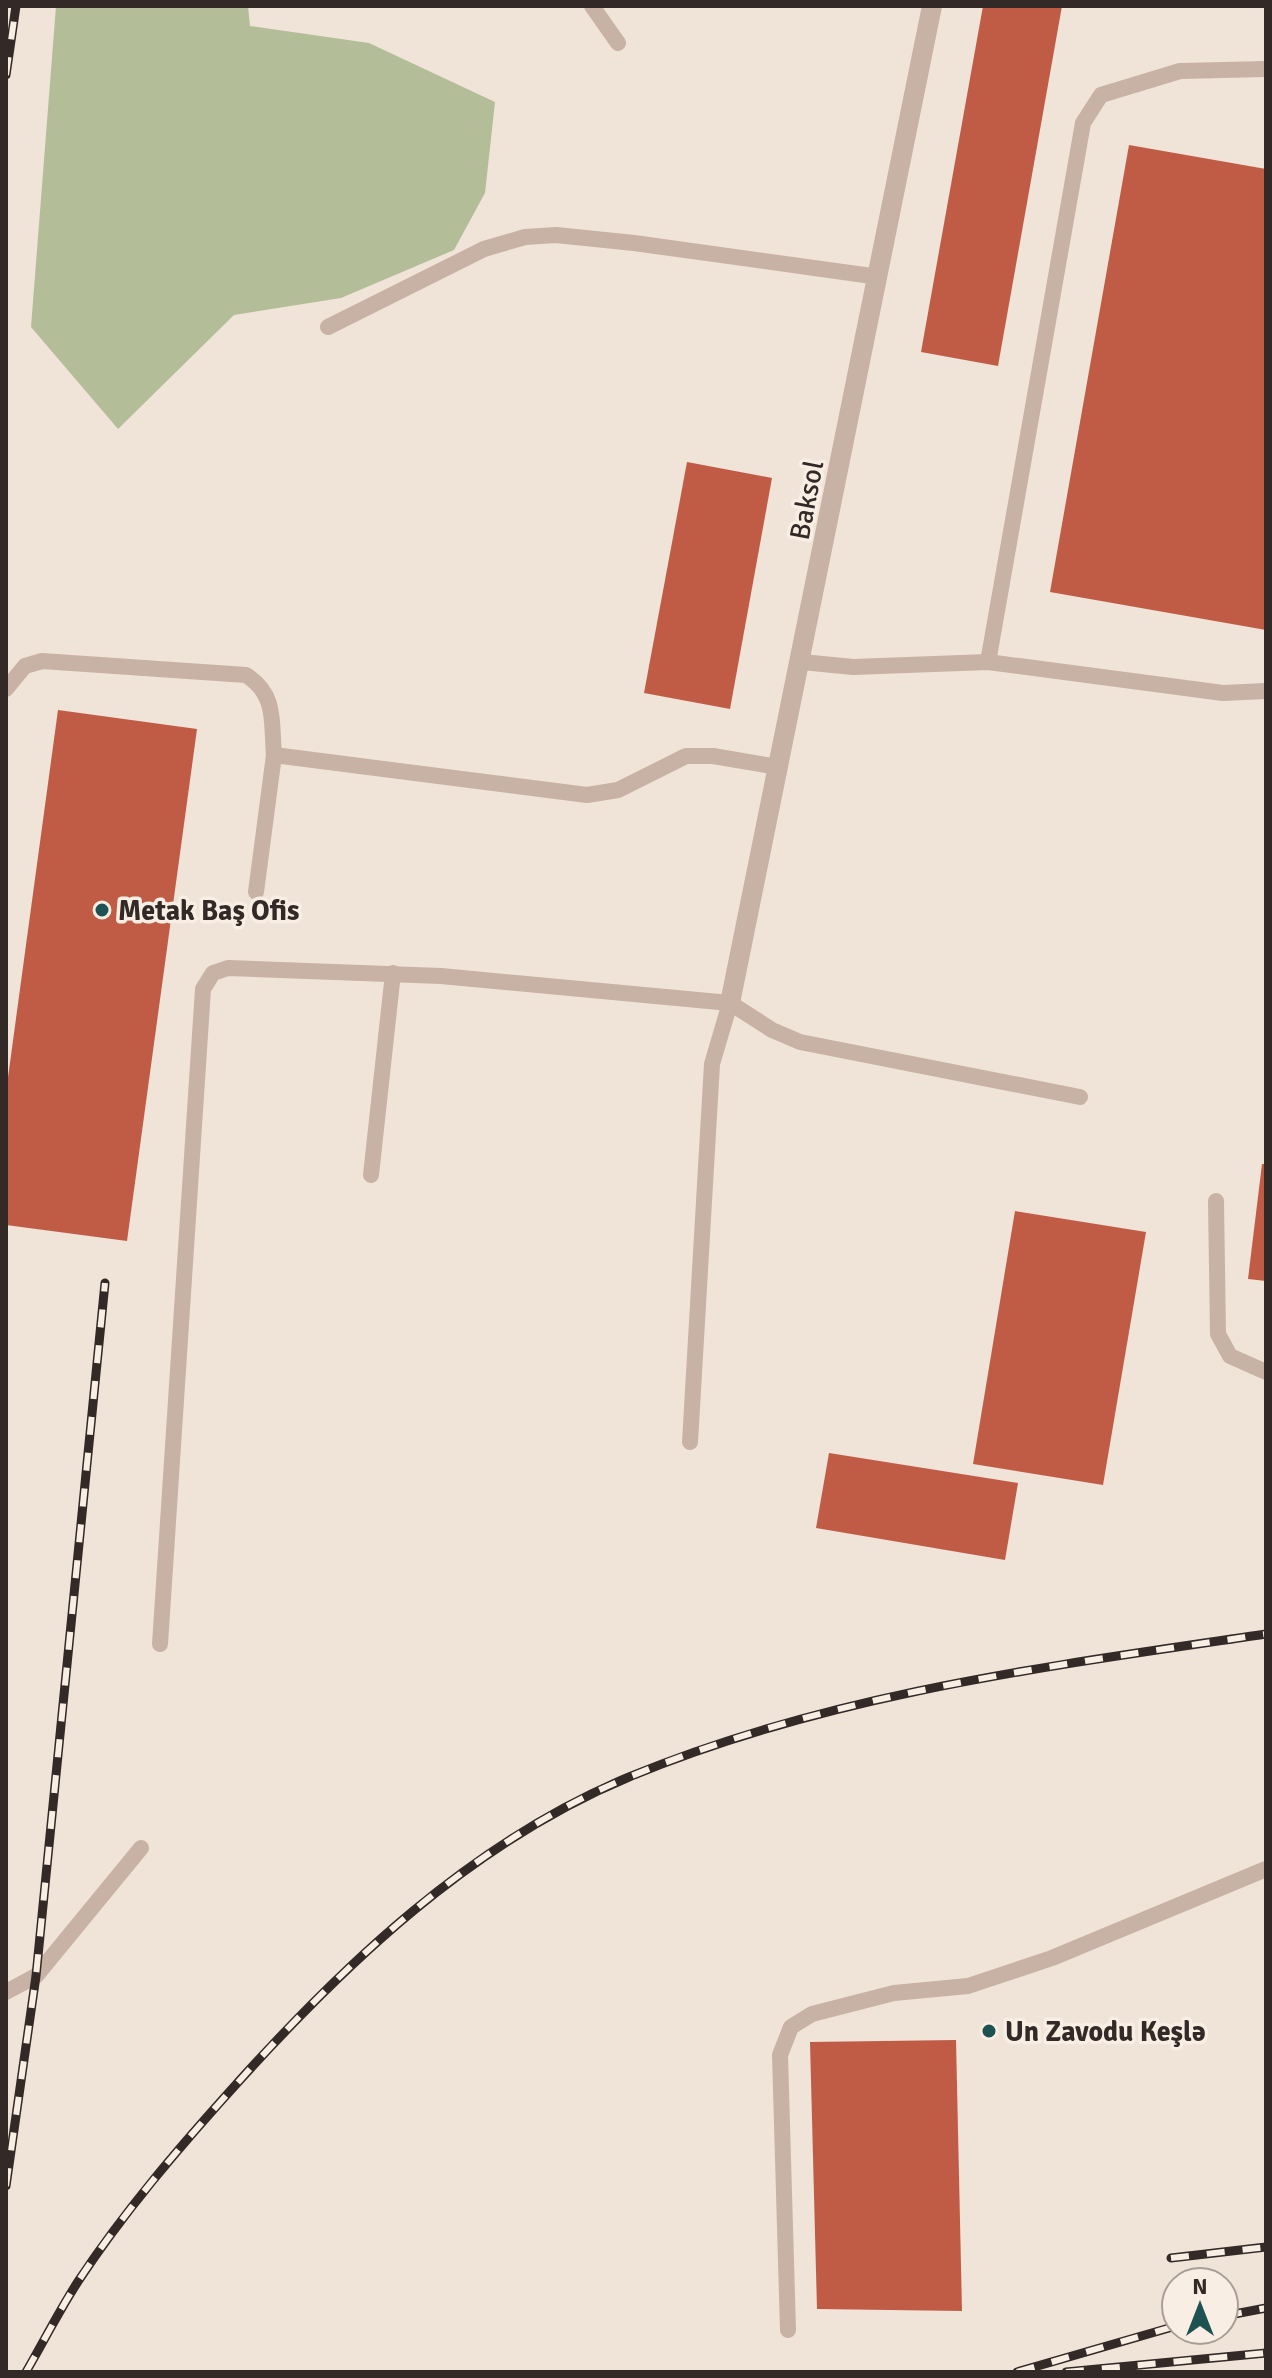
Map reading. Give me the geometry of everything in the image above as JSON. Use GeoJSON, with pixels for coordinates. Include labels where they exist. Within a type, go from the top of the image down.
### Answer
{"type":"FeatureCollection","features":[{"type":"Feature","properties":{"kind":"street","name":"Baksol"},"geometry":{"type":"LineString","coordinates":[[730,1003],[802,662],[932,6]]}},
{"type":"Feature","properties":{"kind":"lane"},"geometry":{"type":"LineString","coordinates":[[592,6],[618,43]]}},
{"type":"Feature","properties":{"kind":"lane"},"geometry":{"type":"LineString","coordinates":[[988,662],[1083,123],[1101,95],[1180,71],[1266,69]]}},
{"type":"Feature","properties":{"kind":"lane"},"geometry":{"type":"LineString","coordinates":[[328,327],[484,249],[525,237],[556,235],[634,243],[879,277]]}},
{"type":"Feature","properties":{"kind":"lane"},"geometry":{"type":"LineString","coordinates":[[6,689],[25,666],[42,661],[246,675],[263,686],[269,702],[274,755],[256,892]]}},
{"type":"Feature","properties":{"kind":"lane"},"geometry":{"type":"LineString","coordinates":[[802,662],[853,667],[988,662],[1223,693],[1266,691]]}},
{"type":"Feature","properties":{"kind":"lane"},"geometry":{"type":"LineString","coordinates":[[274,755],[587,795],[618,790],[686,756],[713,756],[778,767]]}},
{"type":"Feature","properties":{"kind":"lane"},"geometry":{"type":"LineString","coordinates":[[160,1644],[203,989],[213,973],[228,968],[393,973],[730,1003],[772,1030],[800,1042],[1080,1097]]}},
{"type":"Feature","properties":{"kind":"lane"},"geometry":{"type":"LineString","coordinates":[[371,1175],[393,973]]}},
{"type":"Feature","properties":{"kind":"lane"},"geometry":{"type":"LineString","coordinates":[[690,1442],[712,1064],[730,1003]]}},
{"type":"Feature","properties":{"kind":"lane"},"geometry":{"type":"LineString","coordinates":[[1216,1201],[1218,1334],[1230,1356],[1266,1372]]}},
{"type":"Feature","properties":{"kind":"lane"},"geometry":{"type":"LineString","coordinates":[[6,1992],[36,1976],[141,1848]]}},
{"type":"Feature","properties":{"kind":"lane"},"geometry":{"type":"LineString","coordinates":[[788,2330],[780,2055],[791,2027],[812,2014],[894,1993],[968,1986],[1052,1958],[1266,1869]]}},
{"type":"Feature","properties":{"kind":"green space"},"geometry":{"type":"Polygon","coordinates":[[[56,6],[248,6],[250,26],[369,43],[495,102],[485,193],[454,250],[341,298],[234,315],[118,429],[31,327],[56,6]]]}},
{"type":"Feature","properties":{"kind":"building"},"geometry":{"type":"Polygon","coordinates":[[[983,6],[1062,6],[998,366],[921,352],[983,6]]]}},
{"type":"Feature","properties":{"kind":"building"},"geometry":{"type":"Polygon","coordinates":[[[1129,145],[1266,169],[1266,630],[1050,592],[1129,145]]]}},
{"type":"Feature","properties":{"kind":"building"},"geometry":{"type":"Polygon","coordinates":[[[687,462],[772,478],[730,709],[644,693],[687,462]]]}},
{"type":"Feature","properties":{"kind":"building","name":"Metak Baş Ofis"},"geometry":{"type":"Polygon","coordinates":[[[58,710],[197,729],[127,1241],[6,1225],[6,1092],[58,710]]]}},
{"type":"Feature","properties":{"kind":"building"},"geometry":{"type":"Polygon","coordinates":[[[1262,1164],[1266,1164],[1266,1281],[1248,1279],[1262,1164]]]}},
{"type":"Feature","properties":{"kind":"building"},"geometry":{"type":"Polygon","coordinates":[[[1015,1211],[1146,1232],[1103,1485],[973,1464],[1015,1211]]]}},
{"type":"Feature","properties":{"kind":"building"},"geometry":{"type":"Polygon","coordinates":[[[829,1453],[1018,1483],[1005,1560],[816,1528],[829,1453]]]}},
{"type":"Feature","properties":{"kind":"building"},"geometry":{"type":"Polygon","coordinates":[[[956,2040],[962,2311],[817,2309],[810,2042],[956,2040]]]}},
{"type":"Feature","properties":{"kind":"railway"},"geometry":{"type":"LineString","coordinates":[[6,75],[16,6]]}},
{"type":"Feature","properties":{"kind":"railway"},"geometry":{"type":"LineString","coordinates":[[6,2186],[36,1976],[105,1283]]}},
{"type":"Feature","properties":{"kind":"railway"},"geometry":{"type":"LineString","coordinates":[[26,2372],[72,2291],[114,2230],[231,2090],[365,1953],[413,1911],[516,1836],[571,1804],[629,1777],[706,1748],[784,1724],[863,1703],[1023,1671],[1266,1634]]}},
{"type":"Feature","properties":{"kind":"railway"},"geometry":{"type":"LineString","coordinates":[[1171,2258],[1266,2247]]}},
{"type":"Feature","properties":{"kind":"railway"},"geometry":{"type":"LineString","coordinates":[[1240,2313],[1266,2308]]}},
{"type":"Feature","properties":{"kind":"railway"},"geometry":{"type":"LineString","coordinates":[[1017,2372],[1160,2331]]}},
{"type":"Feature","properties":{"kind":"railway"},"geometry":{"type":"LineString","coordinates":[[1066,2372],[1266,2353]]}},
{"type":"Feature","properties":{"kind":"place","name":"Metak Baş Ofis"},"geometry":{"type":"Point","coordinates":[102,910]}},
{"type":"Feature","properties":{"kind":"place","name":"Un Zavodu Keşlə"},"geometry":{"type":"Point","coordinates":[989,2031]}}]}
